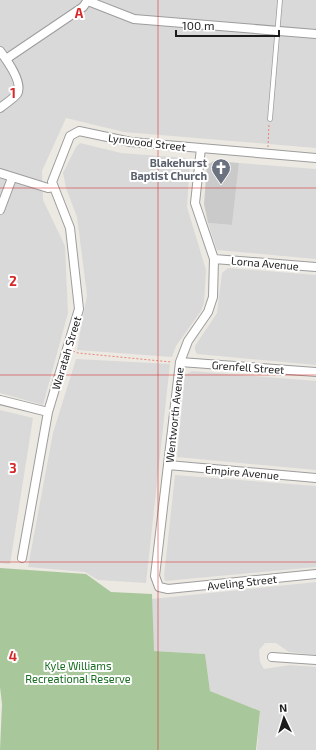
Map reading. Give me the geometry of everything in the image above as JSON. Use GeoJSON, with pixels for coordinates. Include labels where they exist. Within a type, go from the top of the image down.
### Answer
{"type":"FeatureCollection","features":[{"type":"Feature","properties":{"kind":"street"},"geometry":{"type":"LineString","coordinates":[[6,59],[83,6],[88,0],[134,19],[316,34]]}},
{"type":"Feature","properties":{"kind":"street"},"geometry":{"type":"LineString","coordinates":[[0,51],[14,72],[18,91],[0,108]]}},
{"type":"Feature","properties":{"kind":"street","name":"Lynwood Street"},"geometry":{"type":"LineString","coordinates":[[53,187],[52,182],[54,172],[68,139],[75,132],[82,132],[124,141],[316,158]]}},
{"type":"Feature","properties":{"kind":"street","name":"Wentworth Avenue"},"geometry":{"type":"LineString","coordinates":[[168,589],[159,587],[155,576],[180,362],[188,341],[211,305],[214,286],[214,259],[195,203],[200,148]]}},
{"type":"Feature","properties":{"kind":"street"},"geometry":{"type":"LineString","coordinates":[[0,173],[48,188],[53,187]]}},
{"type":"Feature","properties":{"kind":"street"},"geometry":{"type":"LineString","coordinates":[[0,210],[12,178]]}},
{"type":"Feature","properties":{"kind":"street","name":"Waratah Street"},"geometry":{"type":"LineString","coordinates":[[22,558],[48,412],[79,307],[70,228],[53,187]]}},
{"type":"Feature","properties":{"kind":"street","name":"Lorna Avenue"},"geometry":{"type":"LineString","coordinates":[[214,259],[316,267]]}},
{"type":"Feature","properties":{"kind":"street","name":"Grenfell Street"},"geometry":{"type":"LineString","coordinates":[[180,362],[316,372]]}},
{"type":"Feature","properties":{"kind":"street"},"geometry":{"type":"LineString","coordinates":[[0,400],[48,412]]}},
{"type":"Feature","properties":{"kind":"street","name":"Empire Avenue"},"geometry":{"type":"LineString","coordinates":[[168,465],[316,478]]}},
{"type":"Feature","properties":{"kind":"street","name":"Aveling Street"},"geometry":{"type":"LineString","coordinates":[[168,589],[316,574]]}},
{"type":"Feature","properties":{"kind":"street"},"geometry":{"type":"LineString","coordinates":[[272,657],[316,660]]}},
{"type":"Feature","properties":{"kind":"lane"},"geometry":{"type":"LineString","coordinates":[[270,119],[280,0]]}},
{"type":"Feature","properties":{"kind":"path"},"geometry":{"type":"LineString","coordinates":[[267,153],[270,119]]}},
{"type":"Feature","properties":{"kind":"path"},"geometry":{"type":"LineString","coordinates":[[67,349],[86,354],[174,363],[180,362]]}},
{"type":"Feature","properties":{"kind":"shaded area"},"geometry":{"type":"Polygon","coordinates":[[[0,0],[316,0],[316,148],[124,132],[66,118],[42,171],[43,200],[65,246],[68,313],[43,405],[0,393],[0,0]]]}},
{"type":"Feature","properties":{"kind":"shaded area"},"geometry":{"type":"Polygon","coordinates":[[[80,143],[121,153],[185,158],[190,162],[187,207],[206,270],[204,303],[201,311],[176,346],[172,357],[77,350],[87,295],[77,217],[66,188],[63,173],[76,147],[80,143]]]}},
{"type":"Feature","properties":{"kind":"shaded area","name":"Blakehurst Baptist Church"},"geometry":{"type":"Polygon","coordinates":[[[214,161],[239,163],[232,225],[208,223],[204,204],[207,165],[214,161]]]}},
{"type":"Feature","properties":{"kind":"shaded area"},"geometry":{"type":"Polygon","coordinates":[[[239,163],[316,169],[316,259],[217,250],[208,223],[232,225],[239,163]]]}},
{"type":"Feature","properties":{"kind":"shaded area"},"geometry":{"type":"Polygon","coordinates":[[[228,268],[316,275],[316,365],[197,354],[195,346],[217,313],[222,273],[228,268]]]}},
{"type":"Feature","properties":{"kind":"shaded area"},"geometry":{"type":"Polygon","coordinates":[[[76,359],[170,364],[146,583],[98,580],[85,572],[28,567],[53,433],[76,359]]]}},
{"type":"Feature","properties":{"kind":"shaded area"},"geometry":{"type":"Polygon","coordinates":[[[192,371],[316,381],[316,470],[177,457],[185,375],[192,371]]]}},
{"type":"Feature","properties":{"kind":"shaded area"},"geometry":{"type":"Polygon","coordinates":[[[0,410],[33,418],[10,564],[0,563],[0,410]]]}},
{"type":"Feature","properties":{"kind":"shaded area"},"geometry":{"type":"Polygon","coordinates":[[[175,475],[316,486],[316,567],[165,581],[164,576],[175,475]]]}},
{"type":"Feature","properties":{"kind":"shaded area"},"geometry":{"type":"Polygon","coordinates":[[[316,582],[316,655],[289,652],[276,643],[265,643],[259,650],[260,662],[264,669],[290,665],[316,667],[316,750],[257,750],[260,711],[210,691],[205,654],[153,651],[152,599],[316,582]]]}},
{"type":"Feature","properties":{"kind":"green space","name":"Kyle Williams Recreational Reserve"},"geometry":{"type":"Polygon","coordinates":[[[0,568],[86,574],[111,592],[152,594],[154,651],[205,654],[210,691],[260,711],[256,750],[0,750],[2,704],[0,687],[0,568]]]}},
{"type":"Feature","properties":{"kind":"place","name":"Blakehurst Baptist Church"},"geometry":{"type":"Point","coordinates":[221,185]}}]}
